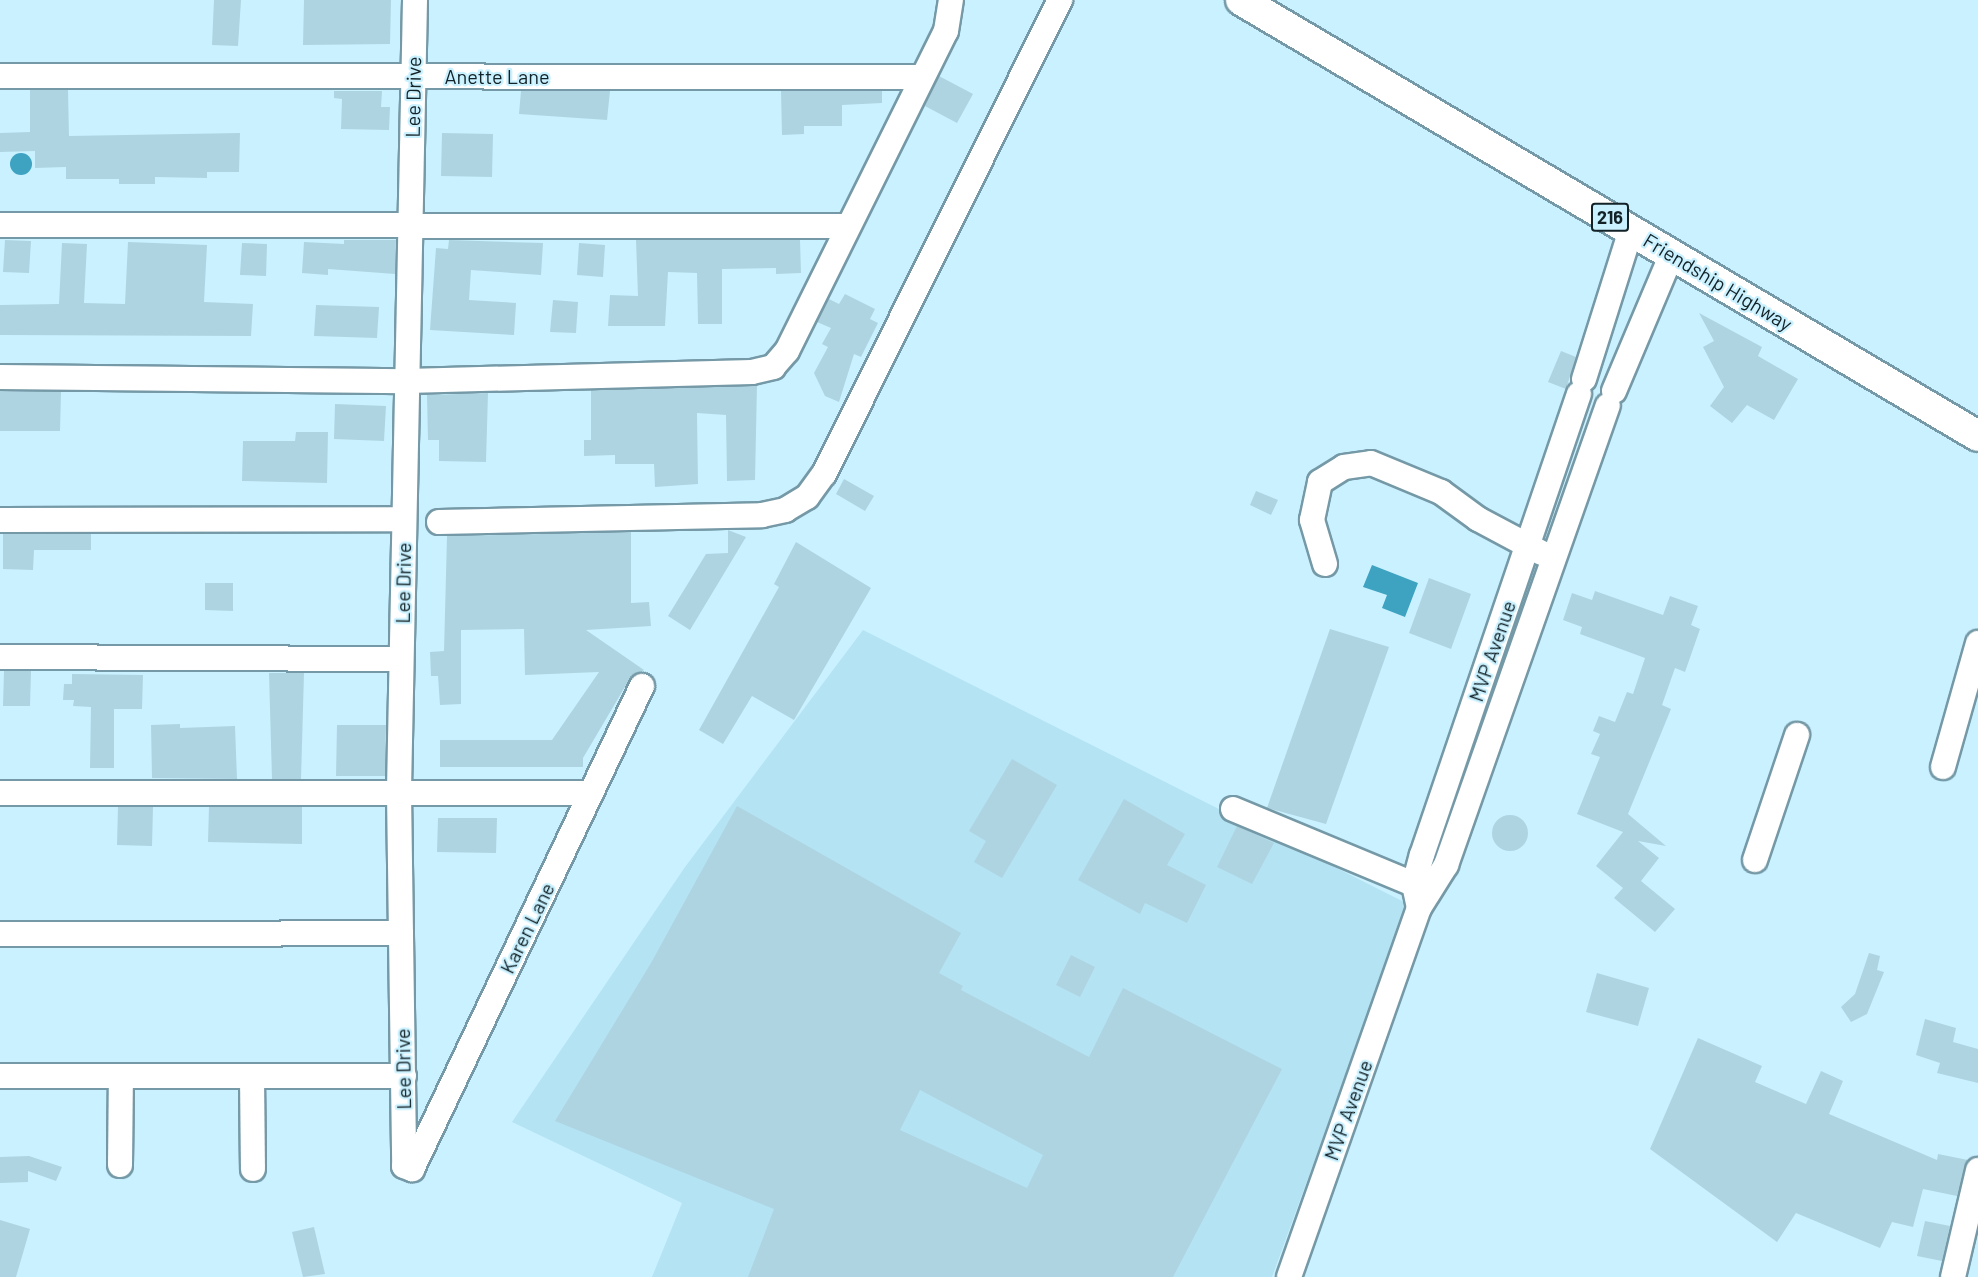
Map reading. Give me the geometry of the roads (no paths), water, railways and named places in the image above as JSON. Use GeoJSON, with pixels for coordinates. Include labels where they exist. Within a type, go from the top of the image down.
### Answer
{"type":"FeatureCollection","features":[{"type":"Feature","properties":{"kind":"main road","name":"Friendship Highway"},"geometry":{"type":"LineString","coordinates":[[1241,0],[1978,436]]}},
{"type":"Feature","properties":{"kind":"street","name":"Lee Drive"},"geometry":{"type":"LineString","coordinates":[[408,1167],[404,1076],[399,792],[415,0]]}},
{"type":"Feature","properties":{"kind":"street"},"geometry":{"type":"LineString","coordinates":[[0,377],[407,381],[752,372],[773,367],[787,351],[921,77],[946,31],[951,0]]}},
{"type":"Feature","properties":{"kind":"street"},"geometry":{"type":"LineString","coordinates":[[439,522],[762,515],[785,510],[807,496],[824,474],[1060,0]]}},
{"type":"Feature","properties":{"kind":"street","name":"Anette Lane"},"geometry":{"type":"LineString","coordinates":[[0,76],[921,77]]}},
{"type":"Feature","properties":{"kind":"street"},"geometry":{"type":"LineString","coordinates":[[0,225],[848,226]]}},
{"type":"Feature","properties":{"kind":"street","name":"MVP Avenue"},"geometry":{"type":"LineString","coordinates":[[1289,1277],[1421,894],[1422,855],[1567,431],[1631,230]]}},
{"type":"Feature","properties":{"kind":"street","name":"MVP Avenue"},"geometry":{"type":"LineString","coordinates":[[1421,894],[1446,865],[1527,643],[1611,399],[1671,256]]}},
{"type":"Feature","properties":{"kind":"street"},"geometry":{"type":"LineString","coordinates":[[1567,431],[1596,441]]}},
{"type":"Feature","properties":{"kind":"street"},"geometry":{"type":"LineString","coordinates":[[1325,564],[1312,520],[1320,482],[1344,467],[1371,463],[1442,492],[1527,549],[1556,557]]}},
{"type":"Feature","properties":{"kind":"street"},"geometry":{"type":"LineString","coordinates":[[0,520],[404,519]]}},
{"type":"Feature","properties":{"kind":"street"},"geometry":{"type":"LineString","coordinates":[[1498,633],[1527,643]]}},
{"type":"Feature","properties":{"kind":"street"},"geometry":{"type":"LineString","coordinates":[[1943,768],[1978,643]]}},
{"type":"Feature","properties":{"kind":"street"},"geometry":{"type":"LineString","coordinates":[[0,657],[401,659]]}},
{"type":"Feature","properties":{"kind":"street","name":"Karen Lane"},"geometry":{"type":"LineString","coordinates":[[408,1167],[642,686]]}},
{"type":"Feature","properties":{"kind":"street"},"geometry":{"type":"LineString","coordinates":[[1755,860],[1797,735]]}},
{"type":"Feature","properties":{"kind":"street"},"geometry":{"type":"LineString","coordinates":[[0,793],[591,793]]}},
{"type":"Feature","properties":{"kind":"street"},"geometry":{"type":"LineString","coordinates":[[1233,809],[1421,894]]}},
{"type":"Feature","properties":{"kind":"street"},"geometry":{"type":"LineString","coordinates":[[1422,855],[1446,865]]}},
{"type":"Feature","properties":{"kind":"street"},"geometry":{"type":"LineString","coordinates":[[0,934],[401,933]]}},
{"type":"Feature","properties":{"kind":"street"},"geometry":{"type":"LineString","coordinates":[[0,1076],[404,1076]]}},
{"type":"Feature","properties":{"kind":"street"},"geometry":{"type":"LineString","coordinates":[[120,1165],[121,1076]]}},
{"type":"Feature","properties":{"kind":"street"},"geometry":{"type":"LineString","coordinates":[[252,1076],[253,1169]]}},
{"type":"Feature","properties":{"kind":"street"},"geometry":{"type":"LineString","coordinates":[[1953,1277],[1978,1170]]}},
{"type":"Feature","properties":{"kind":"water"},"geometry":{"type":"Polygon","coordinates":[[[21,153],[31,160],[32,164],[25,174],[21,175],[11,168],[10,164],[17,154],[21,153]]]}},
{"type":"Feature","properties":{"kind":"water"},"geometry":{"type":"Polygon","coordinates":[[[1372,565],[1418,583],[1405,617],[1382,608],[1387,595],[1363,587],[1372,565]]]}}]}
